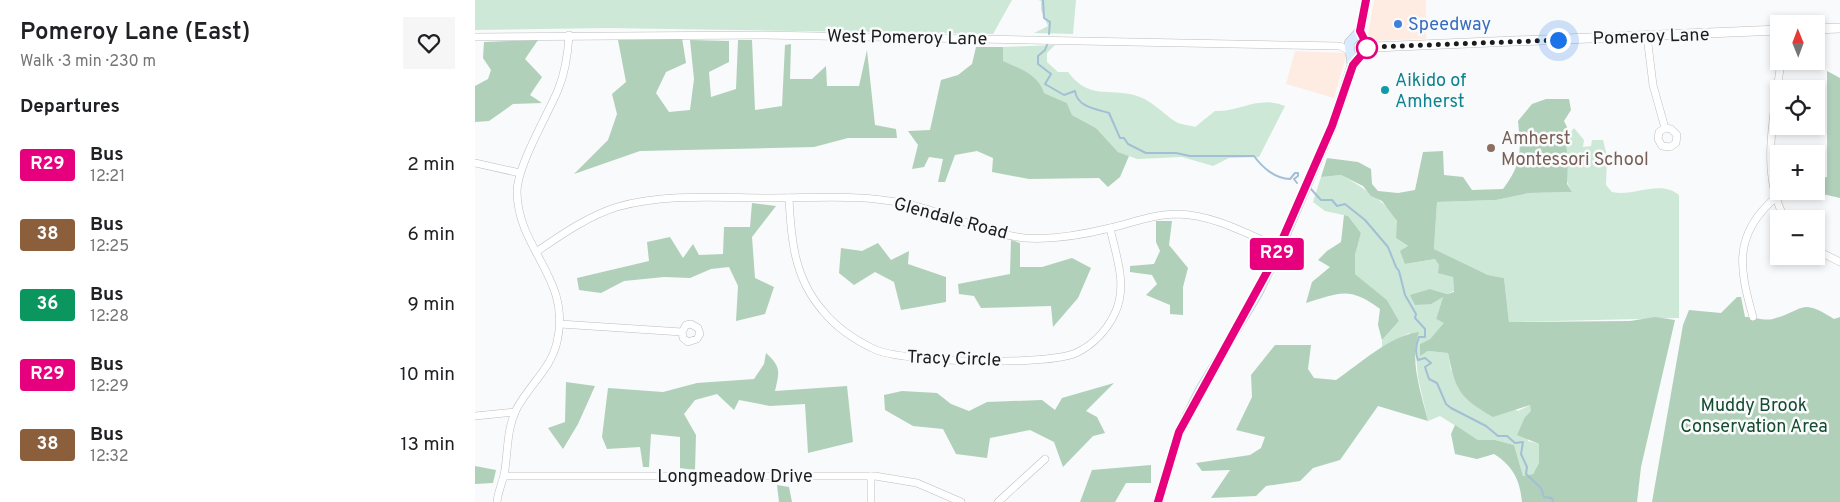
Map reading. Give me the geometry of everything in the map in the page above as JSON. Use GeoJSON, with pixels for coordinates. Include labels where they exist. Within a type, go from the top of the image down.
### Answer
{"type":"FeatureCollection","features":[{"type":"Feature","properties":{"kind":"main road"},"geometry":{"type":"LineString","coordinates":[[1353,65],[1350,52],[1352,40],[1360,31],[1366,0]]}},
{"type":"Feature","properties":{"kind":"main road"},"geometry":{"type":"LineString","coordinates":[[1158,502],[1179,432],[1200,390],[1258,293],[1280,248],[1332,126],[1353,65],[1367,48],[1360,31]]}},
{"type":"Feature","properties":{"kind":"main road"},"geometry":{"type":"LineString","coordinates":[[1352,40],[1359,37],[1365,41]]}},
{"type":"Feature","properties":{"kind":"main road"},"geometry":{"type":"LineString","coordinates":[[1350,52],[1355,55],[1363,54]]}},
{"type":"Feature","properties":{"kind":"street"},"geometry":{"type":"LineString","coordinates":[[1825,29],[1840,28]]}},
{"type":"Feature","properties":{"kind":"street","name":"Pomeroy Lane"},"geometry":{"type":"LineString","coordinates":[[1363,54],[1374,47],[1770,30]]}},
{"type":"Feature","properties":{"kind":"street"},"geometry":{"type":"LineString","coordinates":[[497,502],[504,476],[506,442],[515,412],[552,358],[560,324],[560,305],[556,290],[525,232],[519,213],[517,190],[520,173],[559,88],[568,50],[569,35]]}},
{"type":"Feature","properties":{"kind":"street","name":"West Pomeroy Lane"},"geometry":{"type":"LineString","coordinates":[[475,37],[763,35],[1340,46],[1352,40]]}},
{"type":"Feature","properties":{"kind":"street"},"geometry":{"type":"LineString","coordinates":[[1647,36],[1653,85],[1665,128]]}},
{"type":"Feature","properties":{"kind":"street"},"geometry":{"type":"LineString","coordinates":[[1365,41],[1374,47]]}},
{"type":"Feature","properties":{"kind":"street","name":"West Pomeroy Lane"},"geometry":{"type":"LineString","coordinates":[[1340,46],[1350,52]]}},
{"type":"Feature","properties":{"kind":"street"},"geometry":{"type":"LineString","coordinates":[[1773,145],[1780,70]]}},
{"type":"Feature","properties":{"kind":"street"},"geometry":{"type":"LineString","coordinates":[[475,163],[520,173]]}},
{"type":"Feature","properties":{"kind":"street","name":"Glendale Road"},"geometry":{"type":"LineString","coordinates":[[536,252],[593,217],[638,202],[671,198],[867,198],[904,203],[994,232],[1025,238],[1061,238],[1110,228],[1154,216],[1191,215],[1219,222],[1280,248]]}},
{"type":"Feature","properties":{"kind":"street","name":"Tracy Circle"},"geometry":{"type":"LineString","coordinates":[[789,198],[791,237],[795,261],[806,286],[823,312],[849,334],[875,350],[895,356],[923,359],[1039,360],[1065,356],[1088,346],[1108,325],[1120,298],[1121,273],[1110,228]]}},
{"type":"Feature","properties":{"kind":"street"},"geometry":{"type":"LineString","coordinates":[[1753,317],[1743,276],[1743,246],[1754,221],[1773,200]]}},
{"type":"Feature","properties":{"kind":"street"},"geometry":{"type":"LineString","coordinates":[[1825,254],[1840,262]]}},
{"type":"Feature","properties":{"kind":"street"},"geometry":{"type":"LineString","coordinates":[[560,324],[681,332]]}},
{"type":"Feature","properties":{"kind":"street"},"geometry":{"type":"LineString","coordinates":[[475,416],[515,412]]}},
{"type":"Feature","properties":{"kind":"street"},"geometry":{"type":"LineString","coordinates":[[998,502],[1045,459]]}},
{"type":"Feature","properties":{"kind":"street","name":"Longmeadow Drive"},"geometry":{"type":"LineString","coordinates":[[504,476],[871,476],[917,483],[961,502]]}},
{"type":"Feature","properties":{"kind":"street"},"geometry":{"type":"LineString","coordinates":[[871,476],[871,502]]}},
{"type":"Feature","properties":{"kind":"shaded area"},"geometry":{"type":"Polygon","coordinates":[[[1374,0],[1426,0],[1426,39],[1367,41],[1374,0]]]}},
{"type":"Feature","properties":{"kind":"shaded area"},"geometry":{"type":"Polygon","coordinates":[[[1295,51],[1347,53],[1334,98],[1286,84],[1295,51]]]}},
{"type":"Feature","properties":{"kind":"green space"},"geometry":{"type":"Polygon","coordinates":[[[475,0],[1012,0],[993,34],[608,28],[475,30],[475,0]]]}},
{"type":"Feature","properties":{"kind":"green space"},"geometry":{"type":"Polygon","coordinates":[[[1038,0],[1076,0],[1073,34],[1034,33],[1048,26],[1041,10],[1041,1],[1038,0]]]}},
{"type":"Feature","properties":{"kind":"green space"},"geometry":{"type":"Polygon","coordinates":[[[682,38],[686,63],[666,72],[656,93],[669,112],[690,110],[694,79],[690,40],[729,41],[729,62],[709,72],[711,97],[736,89],[738,40],[752,40],[755,110],[782,106],[785,45],[791,44],[790,79],[812,79],[826,66],[827,86],[859,86],[867,50],[875,125],[896,129],[897,138],[848,138],[814,147],[640,151],[574,174],[608,140],[617,114],[612,94],[626,82],[618,40],[682,38]]]}},
{"type":"Feature","properties":{"kind":"green space"},"geometry":{"type":"Polygon","coordinates":[[[538,40],[525,59],[542,77],[530,95],[542,103],[513,104],[489,121],[475,122],[475,86],[488,79],[491,70],[483,58],[484,42],[538,40]]]}},
{"type":"Feature","properties":{"kind":"green space"},"geometry":{"type":"Polygon","coordinates":[[[1055,45],[1047,53],[1047,62],[1058,72],[1068,72],[1076,81],[1091,90],[1125,93],[1140,97],[1180,124],[1195,127],[1215,111],[1224,111],[1258,103],[1276,103],[1285,106],[1259,157],[1229,158],[1213,166],[1182,157],[1137,159],[1118,152],[1096,128],[1072,115],[1067,103],[1044,93],[1003,61],[1003,47],[1055,45]]]}},
{"type":"Feature","properties":{"kind":"green space"},"geometry":{"type":"Polygon","coordinates":[[[976,47],[1003,47],[1003,61],[1033,77],[1044,93],[1067,103],[1072,115],[1096,128],[1118,152],[1129,156],[1120,177],[1108,187],[1099,178],[1029,179],[992,172],[993,158],[977,151],[955,155],[945,182],[938,182],[943,159],[929,157],[924,167],[912,169],[918,145],[908,131],[930,130],[941,80],[958,75],[972,64],[976,47]]]}},
{"type":"Feature","properties":{"kind":"green space"},"geometry":{"type":"Polygon","coordinates":[[[1827,71],[1840,78],[1840,198],[1825,194],[1825,177],[1827,177],[1827,71]]]}},
{"type":"Feature","properties":{"kind":"green space"},"geometry":{"type":"Polygon","coordinates":[[[1546,99],[1569,99],[1571,110],[1564,121],[1570,133],[1565,139],[1568,158],[1567,184],[1572,192],[1529,193],[1496,200],[1437,202],[1434,249],[1488,275],[1504,278],[1509,322],[1630,321],[1655,317],[1675,320],[1641,467],[1637,502],[1522,502],[1517,480],[1511,469],[1501,459],[1494,454],[1477,459],[1455,454],[1451,434],[1455,425],[1478,440],[1495,440],[1514,445],[1523,476],[1533,474],[1539,463],[1539,444],[1517,435],[1525,417],[1531,411],[1530,405],[1493,417],[1473,404],[1461,392],[1454,376],[1448,353],[1428,351],[1420,356],[1420,344],[1430,339],[1444,323],[1436,319],[1443,297],[1431,304],[1415,305],[1410,295],[1430,289],[1447,294],[1454,292],[1453,277],[1438,273],[1439,265],[1435,259],[1405,264],[1400,251],[1408,246],[1396,238],[1397,221],[1382,201],[1371,196],[1363,186],[1341,175],[1321,177],[1327,158],[1358,162],[1371,169],[1372,184],[1378,191],[1398,193],[1415,190],[1423,152],[1443,151],[1444,175],[1463,177],[1472,190],[1503,189],[1514,172],[1519,157],[1518,121],[1532,104],[1546,99]]]}},
{"type":"Feature","properties":{"kind":"green space"},"geometry":{"type":"Polygon","coordinates":[[[1574,128],[1584,140],[1583,147],[1591,146],[1592,140],[1603,140],[1607,156],[1606,185],[1612,192],[1621,193],[1663,188],[1679,195],[1679,318],[1509,322],[1504,278],[1488,275],[1434,249],[1437,202],[1496,200],[1529,193],[1572,192],[1566,174],[1565,139],[1574,128]]]}},
{"type":"Feature","properties":{"kind":"green space"},"geometry":{"type":"Polygon","coordinates":[[[1341,175],[1373,195],[1394,215],[1397,222],[1396,238],[1409,247],[1405,264],[1435,259],[1453,277],[1454,291],[1447,294],[1430,289],[1443,297],[1436,319],[1445,323],[1430,339],[1420,344],[1420,356],[1428,351],[1448,353],[1451,370],[1518,411],[1530,405],[1532,411],[1525,417],[1528,441],[1539,444],[1539,463],[1533,474],[1523,476],[1514,445],[1495,440],[1478,440],[1440,416],[1428,421],[1418,378],[1415,344],[1409,333],[1382,348],[1382,340],[1399,321],[1387,300],[1355,274],[1355,255],[1361,233],[1348,216],[1325,211],[1313,202],[1321,177],[1341,175]]]}},
{"type":"Feature","properties":{"kind":"green space"},"geometry":{"type":"Polygon","coordinates":[[[752,203],[776,206],[752,237],[755,278],[774,287],[765,314],[736,321],[738,286],[729,267],[711,269],[690,278],[664,277],[624,281],[601,293],[579,290],[577,278],[649,261],[647,242],[670,237],[683,258],[693,244],[699,255],[723,254],[724,227],[750,227],[752,203]]]}},
{"type":"Feature","properties":{"kind":"green space"},"geometry":{"type":"Polygon","coordinates":[[[1344,215],[1348,216],[1361,233],[1355,255],[1355,274],[1387,300],[1399,321],[1382,340],[1378,325],[1380,309],[1360,297],[1352,294],[1336,294],[1306,303],[1312,282],[1330,267],[1318,260],[1327,251],[1341,242],[1344,215]]]}},
{"type":"Feature","properties":{"kind":"green space"},"geometry":{"type":"Polygon","coordinates":[[[1156,221],[1172,221],[1169,245],[1188,268],[1183,287],[1183,315],[1170,314],[1170,305],[1146,295],[1157,284],[1152,275],[1130,272],[1130,266],[1154,264],[1160,251],[1156,242],[1156,221]]]}},
{"type":"Feature","properties":{"kind":"green space"},"geometry":{"type":"Polygon","coordinates":[[[1011,240],[1020,243],[1020,267],[1042,267],[1072,258],[1091,268],[1078,298],[1053,327],[1051,306],[981,308],[974,296],[959,294],[958,284],[1010,274],[1011,240]]]}},
{"type":"Feature","properties":{"kind":"green space"},"geometry":{"type":"Polygon","coordinates":[[[878,243],[891,260],[909,251],[908,264],[946,277],[946,302],[901,310],[894,282],[875,272],[854,285],[839,273],[841,248],[862,251],[878,243]]]}},
{"type":"Feature","properties":{"kind":"green space","name":"Muddy Brook Conservation Area"},"geometry":{"type":"Polygon","coordinates":[[[1737,297],[1741,297],[1745,317],[1773,319],[1803,307],[1808,307],[1815,308],[1834,319],[1840,317],[1840,502],[1652,502],[1683,325],[1689,310],[1721,313],[1737,297]]]}},
{"type":"Feature","properties":{"kind":"green space"},"geometry":{"type":"Polygon","coordinates":[[[1419,332],[1415,354],[1417,376],[1428,421],[1378,406],[1340,460],[1313,468],[1300,481],[1266,486],[1256,496],[1211,498],[1230,470],[1202,471],[1196,463],[1250,455],[1261,448],[1265,437],[1236,430],[1252,397],[1251,375],[1275,345],[1311,345],[1308,369],[1314,378],[1336,380],[1386,344],[1419,332]]]}},
{"type":"Feature","properties":{"kind":"green space"},"geometry":{"type":"Polygon","coordinates":[[[766,353],[777,366],[778,379],[775,391],[847,386],[853,442],[808,453],[805,404],[770,406],[739,400],[734,410],[717,394],[695,400],[684,414],[696,435],[695,470],[680,468],[680,437],[651,434],[649,467],[643,467],[640,447],[607,449],[602,437],[608,388],[663,392],[697,383],[754,379],[764,364],[766,353]]]}},
{"type":"Feature","properties":{"kind":"green space"},"geometry":{"type":"Polygon","coordinates":[[[566,382],[595,386],[578,424],[563,449],[548,428],[565,422],[566,382]]]}},
{"type":"Feature","properties":{"kind":"green space"},"geometry":{"type":"Polygon","coordinates":[[[1114,383],[1086,411],[1097,417],[1105,433],[1093,436],[1063,467],[1054,442],[1030,430],[990,438],[987,458],[956,454],[943,429],[913,426],[885,410],[884,395],[902,391],[937,393],[951,404],[969,411],[987,402],[1042,400],[1055,410],[1062,398],[1114,383]]]}},
{"type":"Feature","properties":{"kind":"green space"},"geometry":{"type":"Polygon","coordinates":[[[1151,465],[1151,483],[1126,483],[1115,502],[1080,502],[1092,470],[1151,465]]]}},
{"type":"Feature","properties":{"kind":"green space"},"geometry":{"type":"Polygon","coordinates":[[[475,466],[496,470],[493,483],[475,484],[475,466]]]}},
{"type":"Feature","properties":{"kind":"green space"},"geometry":{"type":"Polygon","coordinates":[[[777,485],[789,487],[792,502],[779,502],[777,485]]]}},
{"type":"Feature","properties":{"kind":"waterway"},"geometry":{"type":"LineString","coordinates":[[1043,0],[1044,18],[1050,22],[1049,34]]}},
{"type":"Feature","properties":{"kind":"waterway"},"geometry":{"type":"LineString","coordinates":[[1047,45],[1045,50],[1038,56],[1038,64],[1051,74],[1045,84],[1064,95],[1075,91],[1079,101],[1083,104],[1109,113],[1120,138],[1124,138],[1128,144],[1146,153],[1176,153],[1190,156],[1254,156],[1265,168],[1279,177],[1290,179],[1295,173],[1298,173],[1298,176],[1294,179],[1297,183]]}},
{"type":"Feature","properties":{"kind":"waterway"},"geometry":{"type":"LineString","coordinates":[[1310,188],[1321,200],[1332,200],[1337,206],[1345,204],[1365,220],[1388,247],[1399,271],[1405,295],[1416,314],[1415,318],[1425,329],[1425,337],[1419,337],[1416,351],[1418,360],[1425,358],[1431,363],[1425,367],[1429,379],[1437,383],[1446,404],[1451,408],[1486,426],[1498,436],[1507,436],[1515,443],[1523,442],[1521,454],[1527,467],[1526,474],[1541,488],[1544,497],[1552,498],[1553,502]]}},
{"type":"Feature","properties":{"kind":"bus line","name":"R29"},"geometry":{"type":"LineString","coordinates":[[1158,502],[1179,432],[1200,390],[1258,293],[1280,248],[1332,126],[1353,65],[1367,48],[1360,31],[1366,0]]}},
{"type":"Feature","properties":{"kind":"place","name":"Speedway"},"geometry":{"type":"Point","coordinates":[1398,24]}},
{"type":"Feature","properties":{"kind":"place","name":"Aikido of Amherst"},"geometry":{"type":"Point","coordinates":[1385,90]}},
{"type":"Feature","properties":{"kind":"place","name":"Amherst Montessori School"},"geometry":{"type":"Point","coordinates":[1491,148]}},
{"type":"Feature","properties":{"kind":"route"},"geometry":{"type":"LineString","coordinates":[[1367,48],[1365,42],[1374,47],[1558,40]]}}]}
